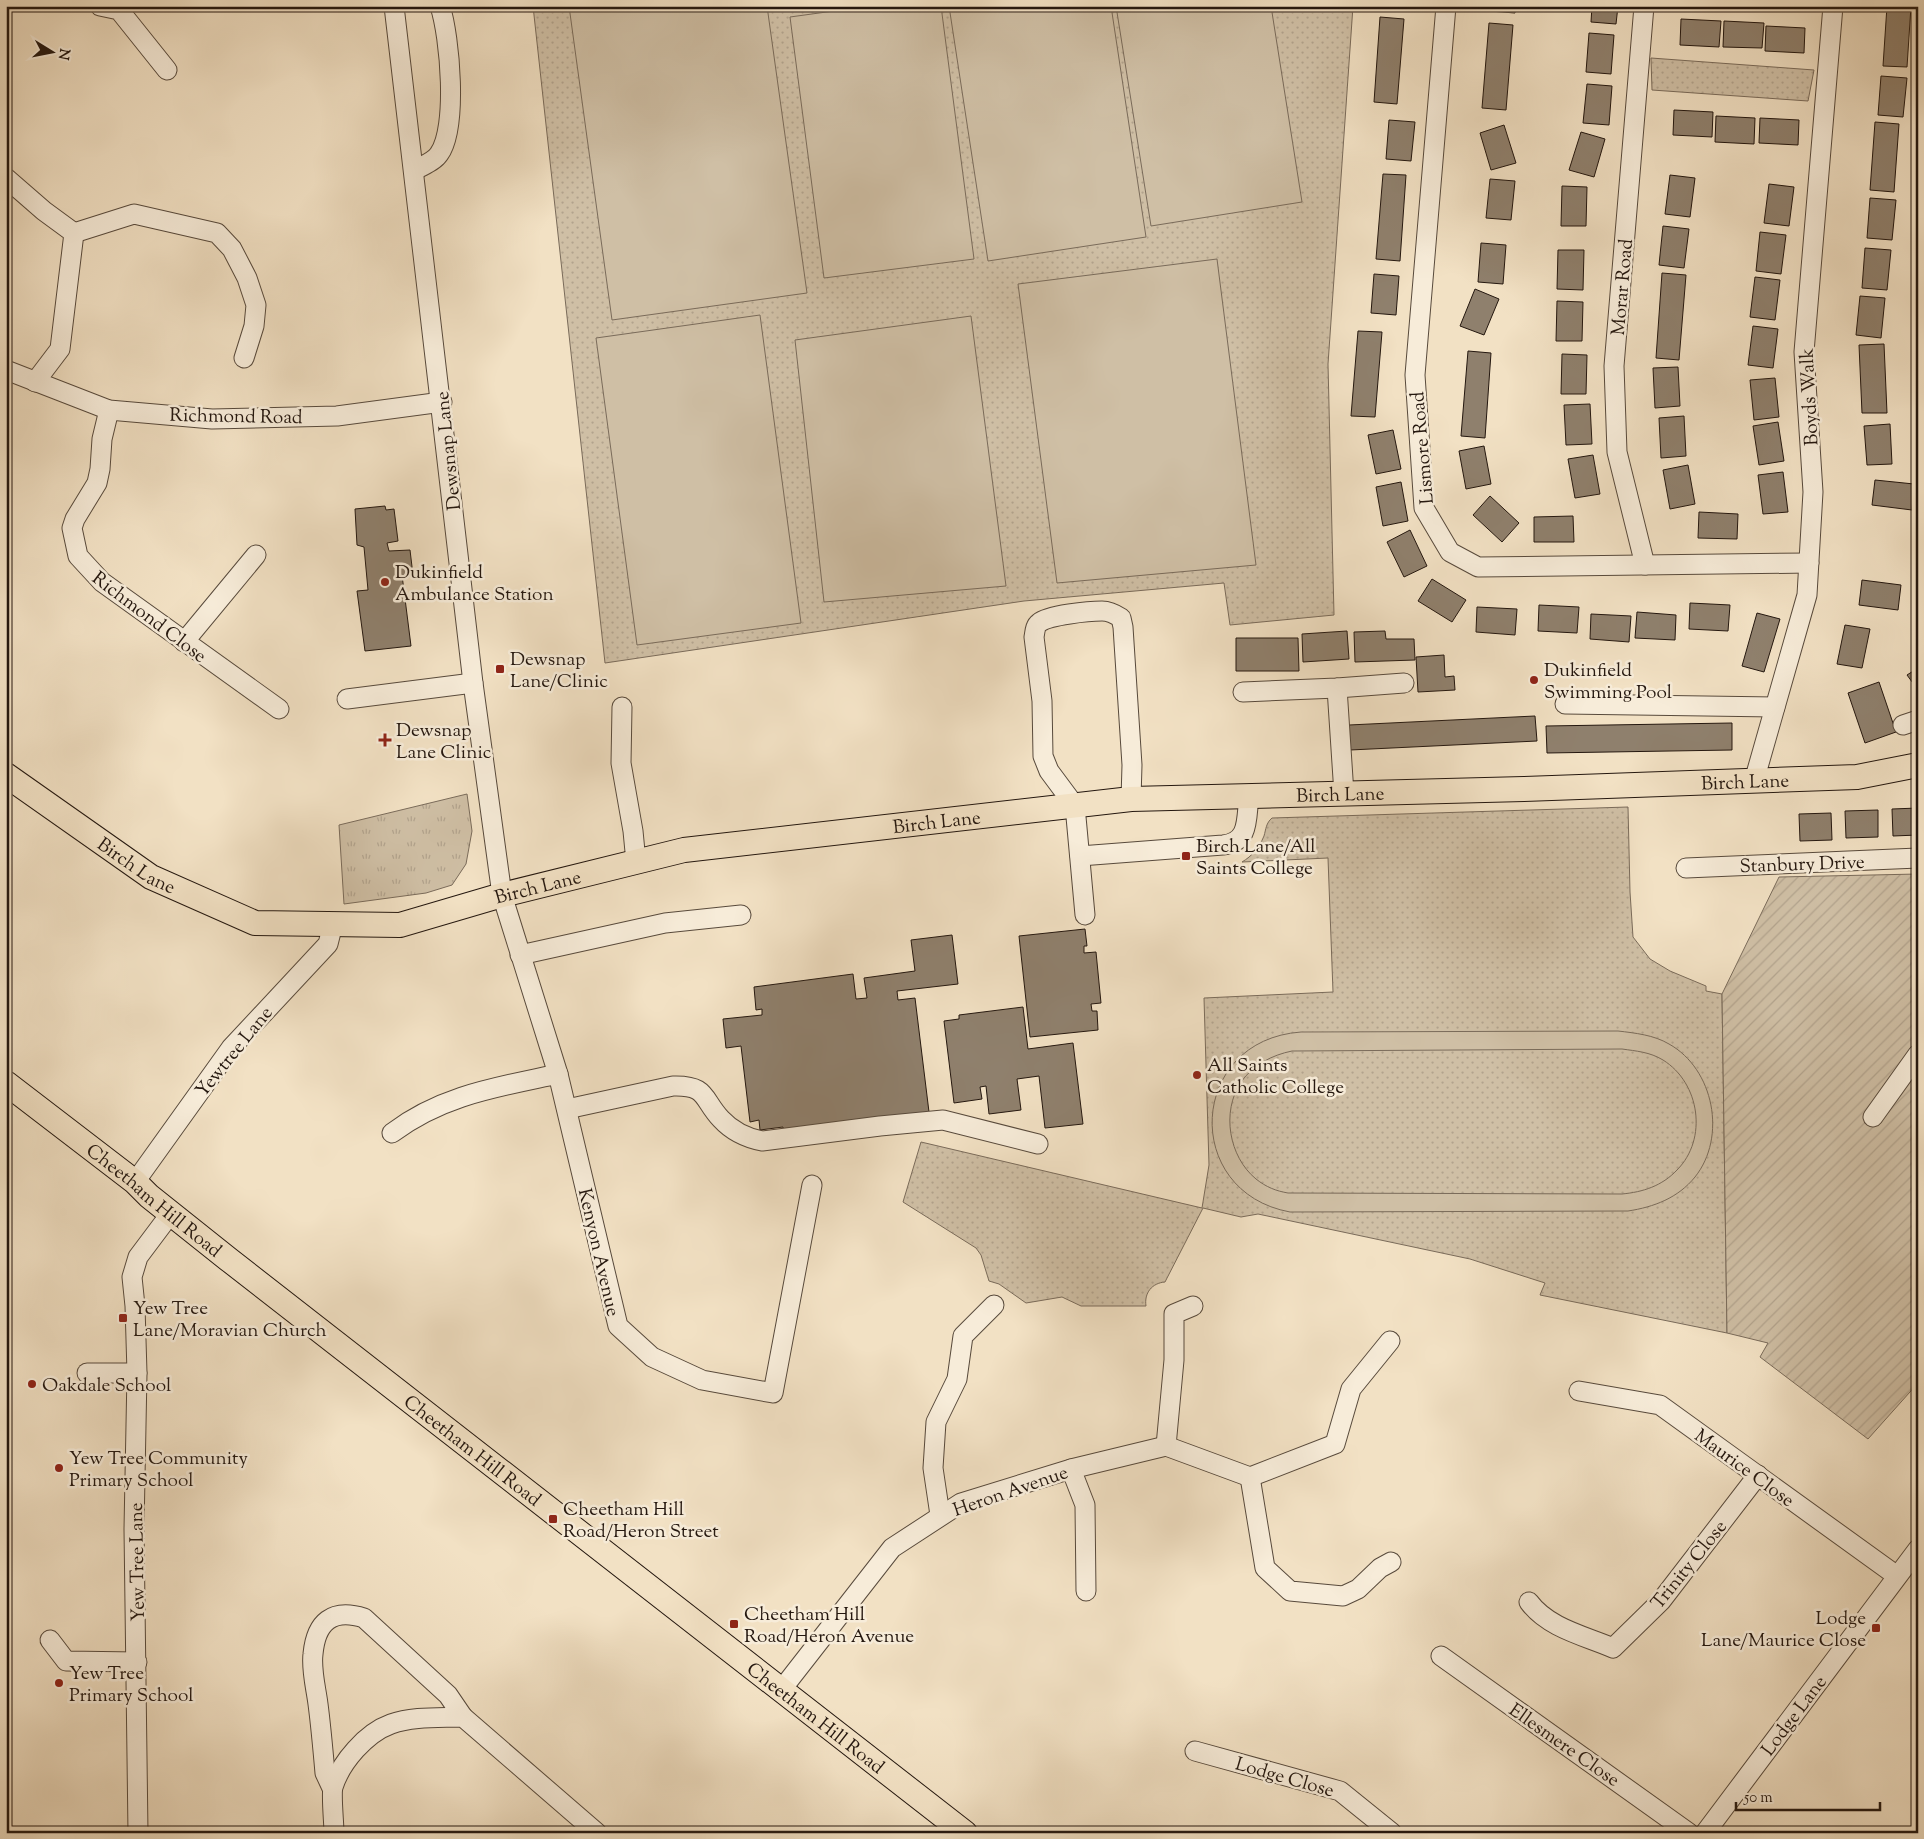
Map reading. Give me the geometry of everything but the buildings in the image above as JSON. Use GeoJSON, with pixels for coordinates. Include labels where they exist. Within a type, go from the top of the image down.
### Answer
{"type":"FeatureCollection","features":[{"type":"Feature","properties":{"kind":"main road","name":"Birch Lane"},"geometry":{"type":"LineString","coordinates":[[6,774],[151,877],[255,923],[400,925],[502,895],[684,850],[1131,800],[1857,777],[1918,765]]}},
{"type":"Feature","properties":{"kind":"main road","name":"Cheetham Hill Road"},"geometry":{"type":"LineString","coordinates":[[6,1083],[965,1833]]}},
{"type":"Feature","properties":{"kind":"street"},"geometry":{"type":"LineString","coordinates":[[100,6],[119,10],[167,70]]}},
{"type":"Feature","properties":{"kind":"street","name":"Dewsnap Lane"},"geometry":{"type":"LineString","coordinates":[[394,6],[442,402],[473,683],[502,895]]}},
{"type":"Feature","properties":{"kind":"street"},"geometry":{"type":"LineString","coordinates":[[414,171],[438,156],[446,143],[449,120],[448,52],[440,6]]}},
{"type":"Feature","properties":{"kind":"street","name":"Lismore Road"},"geometry":{"type":"LineString","coordinates":[[1446,6],[1415,375],[1424,508],[1450,552],[1478,567],[1808,563]]}},
{"type":"Feature","properties":{"kind":"street","name":"Morar Road"},"geometry":{"type":"LineString","coordinates":[[1644,6],[1614,366],[1618,452],[1645,565]]}},
{"type":"Feature","properties":{"kind":"street","name":"Boyds Walk"},"geometry":{"type":"LineString","coordinates":[[1754,781],[1807,595],[1813,492],[1804,352],[1833,6]]}},
{"type":"Feature","properties":{"kind":"street"},"geometry":{"type":"LineString","coordinates":[[6,178],[74,233]]}},
{"type":"Feature","properties":{"kind":"street"},"geometry":{"type":"LineString","coordinates":[[74,233],[134,214],[217,233],[232,249],[247,278],[256,304],[254,326],[244,358]]}},
{"type":"Feature","properties":{"kind":"street"},"geometry":{"type":"LineString","coordinates":[[35,382],[60,349],[74,233]]}},
{"type":"Feature","properties":{"kind":"street","name":"Richmond Road"},"geometry":{"type":"LineString","coordinates":[[6,370],[109,410],[212,419],[337,416],[442,402]]}},
{"type":"Feature","properties":{"kind":"street","name":"Richmond Close"},"geometry":{"type":"LineString","coordinates":[[109,410],[102,439],[100,470],[97,483],[75,519],[72,528],[78,556],[102,582],[279,709]]}},
{"type":"Feature","properties":{"kind":"street"},"geometry":{"type":"LineString","coordinates":[[184,642],[256,555]]}},
{"type":"Feature","properties":{"kind":"street"},"geometry":{"type":"LineString","coordinates":[[1085,915],[1075,806],[1049,770],[1043,756],[1042,702],[1034,637],[1040,622],[1103,611],[1114,613],[1121,618],[1124,627],[1132,764],[1131,800]]}},
{"type":"Feature","properties":{"kind":"street"},"geometry":{"type":"LineString","coordinates":[[346,699],[473,683]]}},
{"type":"Feature","properties":{"kind":"street"},"geometry":{"type":"LineString","coordinates":[[1243,692],[1404,683]]}},
{"type":"Feature","properties":{"kind":"street"},"geometry":{"type":"LineString","coordinates":[[1337,688],[1344,794]]}},
{"type":"Feature","properties":{"kind":"street"},"geometry":{"type":"LineString","coordinates":[[1565,704],[1775,707]]}},
{"type":"Feature","properties":{"kind":"street"},"geometry":{"type":"LineString","coordinates":[[622,707],[621,763],[633,831],[636,862]]}},
{"type":"Feature","properties":{"kind":"street"},"geometry":{"type":"LineString","coordinates":[[1080,856],[1223,845],[1235,842],[1243,835],[1249,796]]}},
{"type":"Feature","properties":{"kind":"street","name":"Stanbury Drive"},"geometry":{"type":"LineString","coordinates":[[1686,868],[1918,858]]}},
{"type":"Feature","properties":{"kind":"street","name":"Kenyon Avenue"},"geometry":{"type":"LineString","coordinates":[[502,895],[558,1074],[618,1326],[652,1357],[702,1380],[773,1393],[812,1185]]}},
{"type":"Feature","properties":{"kind":"street"},"geometry":{"type":"LineString","coordinates":[[520,955],[665,923],[741,915]]}},
{"type":"Feature","properties":{"kind":"street","name":"Yewtree Lane"},"geometry":{"type":"LineString","coordinates":[[135,1182],[231,1048],[328,944],[333,924]]}},
{"type":"Feature","properties":{"kind":"street"},"geometry":{"type":"LineString","coordinates":[[1873,1117],[1918,1054]]}},
{"type":"Feature","properties":{"kind":"street"},"geometry":{"type":"LineString","coordinates":[[392,1134],[411,1119],[451,1100],[558,1074]]}},
{"type":"Feature","properties":{"kind":"street"},"geometry":{"type":"LineString","coordinates":[[567,1109],[673,1086],[684,1086],[696,1089],[706,1096],[721,1119],[735,1131],[749,1138],[762,1141],[943,1120],[1038,1144]]}},
{"type":"Feature","properties":{"kind":"street","name":"Yew Tree Lane"},"geometry":{"type":"LineString","coordinates":[[138,1833],[134,1529],[137,1373],[132,1277],[138,1257],[171,1213]]}},
{"type":"Feature","properties":{"kind":"street"},"geometry":{"type":"LineString","coordinates":[[940,1515],[933,1468],[936,1422],[957,1379],[963,1336],[994,1305]]}},
{"type":"Feature","properties":{"kind":"street"},"geometry":{"type":"LineString","coordinates":[[1193,1306],[1174,1314],[1174,1360],[1166,1446],[1250,1477],[1335,1444],[1351,1389],[1390,1341]]}},
{"type":"Feature","properties":{"kind":"street"},"geometry":{"type":"LineString","coordinates":[[87,1374],[137,1373]]}},
{"type":"Feature","properties":{"kind":"street","name":"Maurice Close"},"geometry":{"type":"LineString","coordinates":[[1579,1391],[1660,1405],[1897,1576]]}},
{"type":"Feature","properties":{"kind":"street","name":"Heron Avenue"},"geometry":{"type":"LineString","coordinates":[[782,1689],[892,1548],[940,1515],[960,1503],[1070,1470],[1166,1446]]}},
{"type":"Feature","properties":{"kind":"street"},"geometry":{"type":"LineString","coordinates":[[1070,1470],[1084,1505],[1086,1590]]}},
{"type":"Feature","properties":{"kind":"street","name":"Trinity Close"},"geometry":{"type":"LineString","coordinates":[[1529,1602],[1537,1613],[1548,1621],[1613,1648],[1661,1601],[1758,1476]]}},
{"type":"Feature","properties":{"kind":"street"},"geometry":{"type":"LineString","coordinates":[[1250,1477],[1265,1568],[1290,1591],[1343,1596],[1358,1589],[1380,1568],[1390,1562]]}},
{"type":"Feature","properties":{"kind":"street","name":"Lodge Lane"},"geometry":{"type":"LineString","coordinates":[[1705,1833],[1918,1549]]}},
{"type":"Feature","properties":{"kind":"street"},"geometry":{"type":"LineString","coordinates":[[334,1833],[332,1788],[325,1773],[313,1655],[320,1630],[327,1620],[335,1615],[346,1614],[364,1618],[448,1695],[464,1716],[597,1833]]}},
{"type":"Feature","properties":{"kind":"street"},"geometry":{"type":"LineString","coordinates":[[50,1640],[66,1662],[137,1662]]}},
{"type":"Feature","properties":{"kind":"street","name":"Ellesmere Close"},"geometry":{"type":"LineString","coordinates":[[1441,1656],[1689,1833]]}},
{"type":"Feature","properties":{"kind":"street"},"geometry":{"type":"LineString","coordinates":[[332,1788],[355,1750],[374,1733],[391,1724],[412,1720],[464,1716]]}},
{"type":"Feature","properties":{"kind":"street","name":"Lodge Close"},"geometry":{"type":"LineString","coordinates":[[1195,1751],[1340,1791],[1392,1833]]}},
{"type":"Feature","properties":{"kind":"green space"},"geometry":{"type":"Polygon","coordinates":[[[533,6],[1353,6],[1328,364],[1334,615],[1230,625],[1224,583],[1024,601],[605,663],[533,6]]]}},
{"type":"Feature","properties":{"kind":"green space"},"geometry":{"type":"Polygon","coordinates":[[[569,6],[767,6],[807,293],[612,320],[569,6]]]}},
{"type":"Feature","properties":{"kind":"green space"},"geometry":{"type":"Polygon","coordinates":[[[870,6],[941,6],[974,259],[824,278],[790,17],[870,6]]]}},
{"type":"Feature","properties":{"kind":"green space"},"geometry":{"type":"Polygon","coordinates":[[[949,6],[1111,6],[1146,237],[988,261],[949,6]]]}},
{"type":"Feature","properties":{"kind":"green space"},"geometry":{"type":"Polygon","coordinates":[[[1116,6],[1271,6],[1302,202],[1151,226],[1116,6]]]}},
{"type":"Feature","properties":{"kind":"green space"},"geometry":{"type":"Polygon","coordinates":[[[1651,58],[1814,70],[1808,101],[1652,90],[1651,58]]]}},
{"type":"Feature","properties":{"kind":"green space"},"geometry":{"type":"Polygon","coordinates":[[[1217,259],[1256,565],[1057,583],[1018,284],[1217,259]]]}},
{"type":"Feature","properties":{"kind":"green space"},"geometry":{"type":"Polygon","coordinates":[[[760,315],[801,623],[637,645],[596,338],[760,315]]]}},
{"type":"Feature","properties":{"kind":"green space"},"geometry":{"type":"Polygon","coordinates":[[[971,316],[1006,586],[824,602],[795,340],[971,316]]]}},
{"type":"Feature","properties":{"kind":"green space"},"geometry":{"type":"Polygon","coordinates":[[[467,794],[472,831],[466,864],[452,885],[426,893],[344,904],[339,825],[467,794]]]}},
{"type":"Feature","properties":{"kind":"green space"},"geometry":{"type":"Polygon","coordinates":[[[1628,807],[1633,937],[1650,959],[1670,971],[1706,986],[1706,991],[1722,994],[1727,1333],[1540,1295],[1545,1283],[1470,1259],[1258,1214],[1241,1217],[1203,1208],[1165,1282],[1156,1284],[1148,1293],[1146,1306],[1081,1306],[1062,1297],[1026,1303],[999,1284],[989,1281],[981,1255],[976,1248],[903,1202],[921,1142],[1202,1208],[1209,1165],[1204,998],[1333,992],[1328,858],[1242,862],[1257,848],[1264,836],[1267,824],[1272,818],[1628,807]]]}},
{"type":"Feature","properties":{"kind":"green space"},"geometry":{"type":"Polygon","coordinates":[[[1918,874],[1918,1383],[1868,1439],[1760,1357],[1768,1343],[1727,1333],[1722,994],[1779,877],[1918,874]]]}},
{"type":"Feature","properties":{"kind":"green space"},"geometry":{"type":"Polygon","coordinates":[[[1618,1031],[1651,1036],[1669,1044],[1684,1055],[1697,1070],[1711,1105],[1713,1124],[1711,1143],[1705,1161],[1695,1177],[1681,1191],[1656,1204],[1628,1211],[1290,1212],[1255,1199],[1230,1177],[1216,1148],[1212,1118],[1219,1087],[1236,1061],[1264,1041],[1301,1032],[1618,1031]],[[1622,1049],[1292,1051],[1277,1055],[1257,1066],[1241,1082],[1231,1107],[1231,1134],[1234,1147],[1239,1159],[1256,1179],[1275,1190],[1288,1193],[1622,1194],[1637,1192],[1659,1184],[1671,1176],[1687,1157],[1693,1143],[1696,1128],[1696,1112],[1692,1097],[1685,1083],[1675,1070],[1663,1060],[1653,1055],[1622,1049]]]}},
{"type":"Feature","properties":{"kind":"place","name":"Dukinfield Ambulance Station"},"geometry":{"type":"Point","coordinates":[385,582]}},
{"type":"Feature","properties":{"kind":"place","name":"Dewsnap Lane/Clinic"},"geometry":{"type":"Point","coordinates":[500,669]}},
{"type":"Feature","properties":{"kind":"place","name":"Dukinfield Swimming Pool"},"geometry":{"type":"Point","coordinates":[1534,680]}},
{"type":"Feature","properties":{"kind":"place","name":"Dewsnap Lane Clinic"},"geometry":{"type":"Point","coordinates":[385,740]}},
{"type":"Feature","properties":{"kind":"place","name":"Birch Lane/All Saints College"},"geometry":{"type":"Point","coordinates":[1186,856]}},
{"type":"Feature","properties":{"kind":"place","name":"All Saints Catholic College"},"geometry":{"type":"Point","coordinates":[1197,1075]}},
{"type":"Feature","properties":{"kind":"place","name":"Yew Tree Lane/Moravian Church"},"geometry":{"type":"Point","coordinates":[123,1318]}},
{"type":"Feature","properties":{"kind":"place","name":"Oakdale School"},"geometry":{"type":"Point","coordinates":[32,1384]}},
{"type":"Feature","properties":{"kind":"place","name":"Yew Tree Community Primary School"},"geometry":{"type":"Point","coordinates":[59,1468]}},
{"type":"Feature","properties":{"kind":"place","name":"Cheetham Hill Road/Heron Street"},"geometry":{"type":"Point","coordinates":[553,1519]}},
{"type":"Feature","properties":{"kind":"place","name":"Cheetham Hill Road/Heron Avenue"},"geometry":{"type":"Point","coordinates":[734,1624]}},
{"type":"Feature","properties":{"kind":"place","name":"Lodge Lane/Maurice Close"},"geometry":{"type":"Point","coordinates":[1876,1628]}},
{"type":"Feature","properties":{"kind":"place","name":"Yew Tree Primary School"},"geometry":{"type":"Point","coordinates":[59,1683]}}]}
